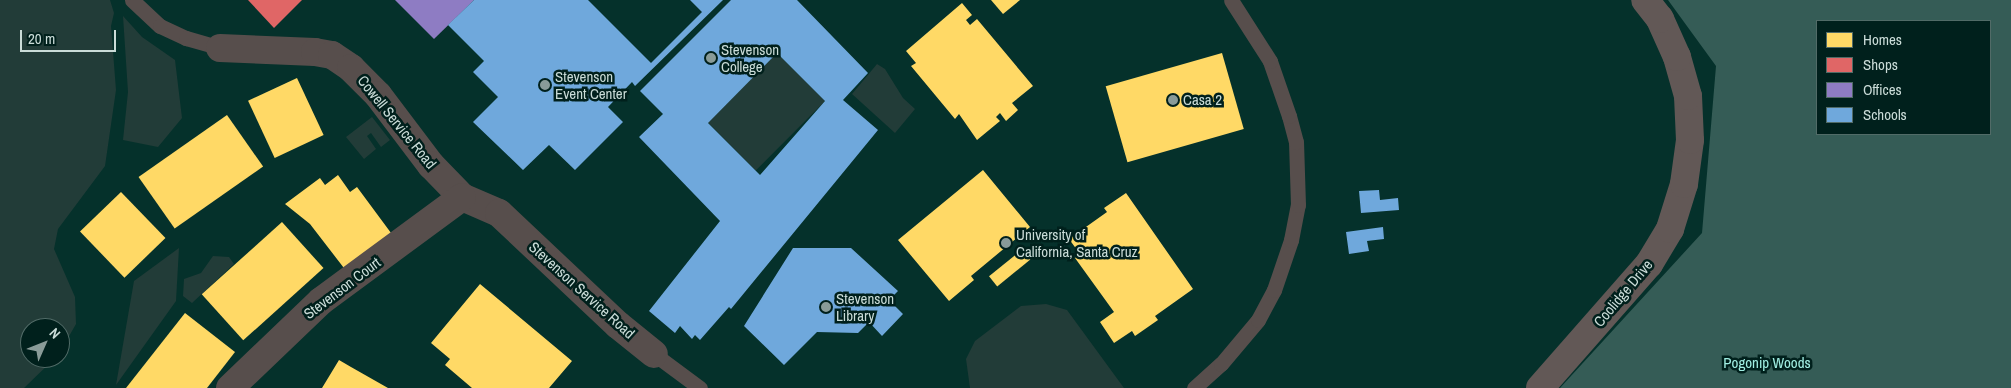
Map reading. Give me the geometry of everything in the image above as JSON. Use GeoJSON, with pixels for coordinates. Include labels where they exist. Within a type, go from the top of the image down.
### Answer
{"type":"FeatureCollection","features":[{"type":"Feature","properties":{"kind":"street","name":"Coolidge Drive"},"geometry":{"type":"LineString","coordinates":[[1540,388],[1649,264],[1670,229],[1684,184],[1690,140],[1688,96],[1677,57],[1660,19],[1645,0]]}},
{"type":"Feature","properties":{"kind":"street","name":"Cowell Service Road"},"geometry":{"type":"LineString","coordinates":[[220,48],[332,55],[352,68],[378,95],[430,165],[462,197]]}},
{"type":"Feature","properties":{"kind":"street","name":"Stevenson Service Road"},"geometry":{"type":"LineString","coordinates":[[462,197],[499,214],[618,325],[654,354]]}},
{"type":"Feature","properties":{"kind":"street","name":"Stevenson Court"},"geometry":{"type":"LineString","coordinates":[[230,388],[321,301],[462,197]]}},
{"type":"Feature","properties":{"kind":"lane","name":"Cowell Service Road"},"geometry":{"type":"LineString","coordinates":[[132,0],[160,26],[186,38],[220,48]]}},
{"type":"Feature","properties":{"kind":"lane"},"geometry":{"type":"LineString","coordinates":[[1194,388],[1221,364],[1258,320],[1274,290],[1291,240],[1298,206],[1296,142],[1289,116],[1270,61],[1231,0]]}},
{"type":"Feature","properties":{"kind":"lane","name":"Stevenson Service Road"},"geometry":{"type":"LineString","coordinates":[[654,354],[700,388]]}},
{"type":"Feature","properties":{"kind":"shaded area","name":"University of California, Santa Cruz"},"geometry":{"type":"Polygon","coordinates":[[[0,0],[2011,0],[1991,20],[1816,20],[1816,135],[1990,135],[2011,182],[1908,388],[0,388],[0,0]]]}},
{"type":"Feature","properties":{"kind":"shaded area"},"geometry":{"type":"Polygon","coordinates":[[[0,0],[110,0],[114,13],[111,26],[116,90],[105,166],[58,229],[54,249],[75,297],[76,324],[70,334],[70,318],[20,318],[20,368],[45,368],[24,388],[0,388],[0,0]]]}},
{"type":"Feature","properties":{"kind":"shaded area"},"geometry":{"type":"Polygon","coordinates":[[[123,16],[142,37],[175,60],[182,118],[158,147],[123,140],[128,92],[123,16]]]}},
{"type":"Feature","properties":{"kind":"shaded area"},"geometry":{"type":"Polygon","coordinates":[[[777,53],[825,101],[756,170],[708,122],[777,53]]]}},
{"type":"Feature","properties":{"kind":"shaded area"},"geometry":{"type":"Polygon","coordinates":[[[877,64],[885,69],[903,98],[915,109],[895,133],[852,94],[877,64]]]}},
{"type":"Feature","properties":{"kind":"shaded area"},"geometry":{"type":"Polygon","coordinates":[[[372,117],[390,140],[381,147],[371,133],[367,136],[376,149],[364,159],[346,137],[372,117]]]}},
{"type":"Feature","properties":{"kind":"shaded area"},"geometry":{"type":"Polygon","coordinates":[[[179,248],[176,301],[116,385],[134,281],[179,248]]]}},
{"type":"Feature","properties":{"kind":"shaded area"},"geometry":{"type":"Polygon","coordinates":[[[213,256],[229,257],[234,264],[192,303],[183,296],[184,279],[201,273],[213,256]]]}},
{"type":"Feature","properties":{"kind":"shaded area"},"geometry":{"type":"Polygon","coordinates":[[[1046,304],[1067,310],[1124,388],[970,388],[966,359],[975,341],[1021,306],[1046,304]]]}},
{"type":"Feature","properties":{"kind":"green space","name":"Pogonip Woods"},"geometry":{"type":"Polygon","coordinates":[[[1668,0],[2011,0],[2011,388],[1560,388],[1702,233],[1716,66],[1668,0]]]}},
{"type":"Feature","properties":{"kind":"building: Homes"},"geometry":{"type":"Polygon","coordinates":[[[991,0],[1020,0],[1003,14],[991,0]]]}},
{"type":"Feature","properties":{"kind":"building: Homes"},"geometry":{"type":"Polygon","coordinates":[[[962,3],[972,15],[966,20],[970,25],[977,19],[1033,86],[1012,103],[1018,110],[1006,121],[1000,113],[996,117],[1000,121],[977,140],[959,114],[955,119],[911,66],[916,63],[906,51],[962,3]]]}},
{"type":"Feature","properties":{"kind":"building: Homes","name":"Casa 2"},"geometry":{"type":"Polygon","coordinates":[[[1222,53],[1244,129],[1127,162],[1106,86],[1222,53]]]}},
{"type":"Feature","properties":{"kind":"building: Homes"},"geometry":{"type":"Polygon","coordinates":[[[297,78],[324,135],[275,158],[248,101],[297,78]]]}},
{"type":"Feature","properties":{"kind":"building: Homes"},"geometry":{"type":"Polygon","coordinates":[[[227,115],[263,167],[175,229],[139,177],[227,115]]]}},
{"type":"Feature","properties":{"kind":"building: Homes"},"geometry":{"type":"Polygon","coordinates":[[[983,170],[1030,227],[971,276],[974,280],[949,301],[898,240],[983,170]]]}},
{"type":"Feature","properties":{"kind":"building: Homes"},"geometry":{"type":"Polygon","coordinates":[[[338,175],[350,192],[357,187],[394,237],[347,272],[310,224],[285,204],[320,178],[325,185],[338,175]]]}},
{"type":"Feature","properties":{"kind":"building: Homes"},"geometry":{"type":"Polygon","coordinates":[[[121,192],[165,238],[124,278],[80,232],[121,192]]]}},
{"type":"Feature","properties":{"kind":"building: Homes"},"geometry":{"type":"Polygon","coordinates":[[[1126,193],[1193,289],[1155,316],[1158,320],[1135,336],[1132,331],[1114,343],[1100,322],[1114,312],[1075,258],[1080,254],[1069,239],[1107,212],[1104,208],[1126,193]]]}},
{"type":"Feature","properties":{"kind":"building: Homes"},"geometry":{"type":"Polygon","coordinates":[[[282,222],[323,268],[243,340],[202,294],[282,222]]]}},
{"type":"Feature","properties":{"kind":"building: Homes"},"geometry":{"type":"Polygon","coordinates":[[[1024,248],[1032,258],[997,286],[989,276],[1024,248]]]}},
{"type":"Feature","properties":{"kind":"building: Homes"},"geometry":{"type":"Polygon","coordinates":[[[480,284],[572,361],[549,388],[472,388],[445,365],[450,359],[431,343],[480,284]]]}},
{"type":"Feature","properties":{"kind":"building: Homes"},"geometry":{"type":"Polygon","coordinates":[[[185,313],[235,352],[207,388],[126,388],[185,313]]]}},
{"type":"Feature","properties":{"kind":"building: Homes"},"geometry":{"type":"Polygon","coordinates":[[[339,360],[351,367],[388,388],[322,388],[339,360]]]}},
{"type":"Feature","properties":{"kind":"building: Shops"},"geometry":{"type":"Polygon","coordinates":[[[248,0],[302,0],[274,28],[248,0]]]}},
{"type":"Feature","properties":{"kind":"building: Offices"},"geometry":{"type":"Polygon","coordinates":[[[395,0],[474,0],[434,39],[395,0]]]}},
{"type":"Feature","properties":{"kind":"building: Schools"},"geometry":{"type":"Polygon","coordinates":[[[474,0],[588,0],[651,63],[702,12],[690,0],[723,0],[635,86],[632,82],[608,107],[623,122],[575,170],[549,145],[523,170],[473,122],[498,97],[473,72],[484,61],[448,25],[474,0]]]}},
{"type":"Feature","properties":{"kind":"building: Schools"},"geometry":{"type":"Polygon","coordinates":[[[731,0],[797,0],[868,73],[843,100],[878,130],[731,309],[729,307],[700,340],[695,335],[692,339],[680,326],[675,333],[649,311],[720,221],[639,137],[663,114],[640,91],[731,0]],[[777,53],[708,123],[760,175],[825,101],[777,53]]]}},
{"type":"Feature","properties":{"kind":"building: Schools"},"geometry":{"type":"Polygon","coordinates":[[[1379,190],[1380,200],[1398,198],[1399,210],[1361,213],[1359,191],[1379,190]]]}},
{"type":"Feature","properties":{"kind":"building: Schools"},"geometry":{"type":"Polygon","coordinates":[[[1383,227],[1384,239],[1367,241],[1369,251],[1349,254],[1346,232],[1383,227]]]}},
{"type":"Feature","properties":{"kind":"building: Schools","name":"Stevenson Library"},"geometry":{"type":"Polygon","coordinates":[[[793,248],[851,248],[898,291],[889,300],[903,314],[882,336],[869,322],[858,333],[817,332],[784,365],[744,326],[793,248]]]}},
{"type":"Feature","properties":{"kind":"place","name":"Stevenson College"},"geometry":{"type":"Point","coordinates":[711,58]}},
{"type":"Feature","properties":{"kind":"place","name":"Stevenson Event Center"},"geometry":{"type":"Point","coordinates":[545,85]}},
{"type":"Feature","properties":{"kind":"place","name":"Casa 2"},"geometry":{"type":"Point","coordinates":[1173,100]}},
{"type":"Feature","properties":{"kind":"place","name":"University of California, Santa Cruz"},"geometry":{"type":"Point","coordinates":[1006,243]}},
{"type":"Feature","properties":{"kind":"place","name":"Stevenson Library"},"geometry":{"type":"Point","coordinates":[826,307]}}]}
